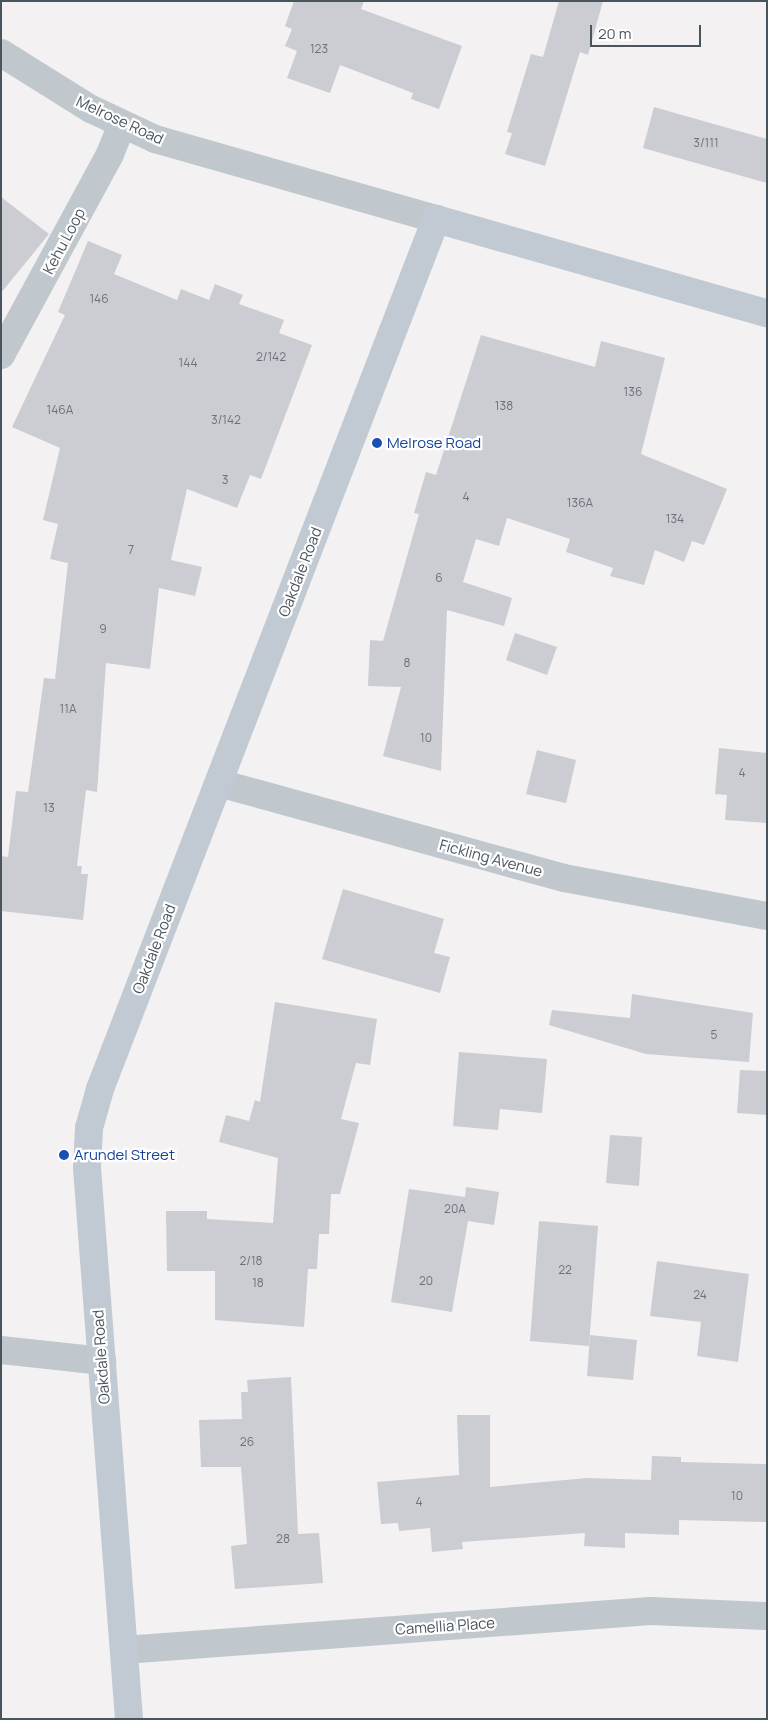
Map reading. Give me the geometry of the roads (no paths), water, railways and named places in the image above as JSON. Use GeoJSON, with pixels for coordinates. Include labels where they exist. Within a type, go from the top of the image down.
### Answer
{"type":"FeatureCollection","features":[{"type":"Feature","properties":{"kind":"street","name":"Melrose Road"},"geometry":{"type":"LineString","coordinates":[[1,53],[122,124],[156,139],[767,313]]}},
{"type":"Feature","properties":{"kind":"street","name":"Kehu Loop"},"geometry":{"type":"LineString","coordinates":[[1,355],[110,154],[122,124]]}},
{"type":"Feature","properties":{"kind":"street","name":"Oakdale Road"},"geometry":{"type":"LineString","coordinates":[[129,1719],[87,1168],[89,1128],[219,783],[436,219]]}},
{"type":"Feature","properties":{"kind":"street","name":"Fickling Avenue"},"geometry":{"type":"LineString","coordinates":[[219,783],[564,878],[767,916]]}},
{"type":"Feature","properties":{"kind":"street"},"geometry":{"type":"LineString","coordinates":[[1,1350],[102,1361]]}},
{"type":"Feature","properties":{"kind":"street","name":"Camellia Place"},"geometry":{"type":"LineString","coordinates":[[124,1650],[651,1611],[767,1616]]}},
{"type":"Feature","properties":{"kind":"place","name":"Melrose Road"},"geometry":{"type":"Point","coordinates":[377,443]}},
{"type":"Feature","properties":{"kind":"place","name":"Arundel Street"},"geometry":{"type":"Point","coordinates":[64,1155]}}]}
